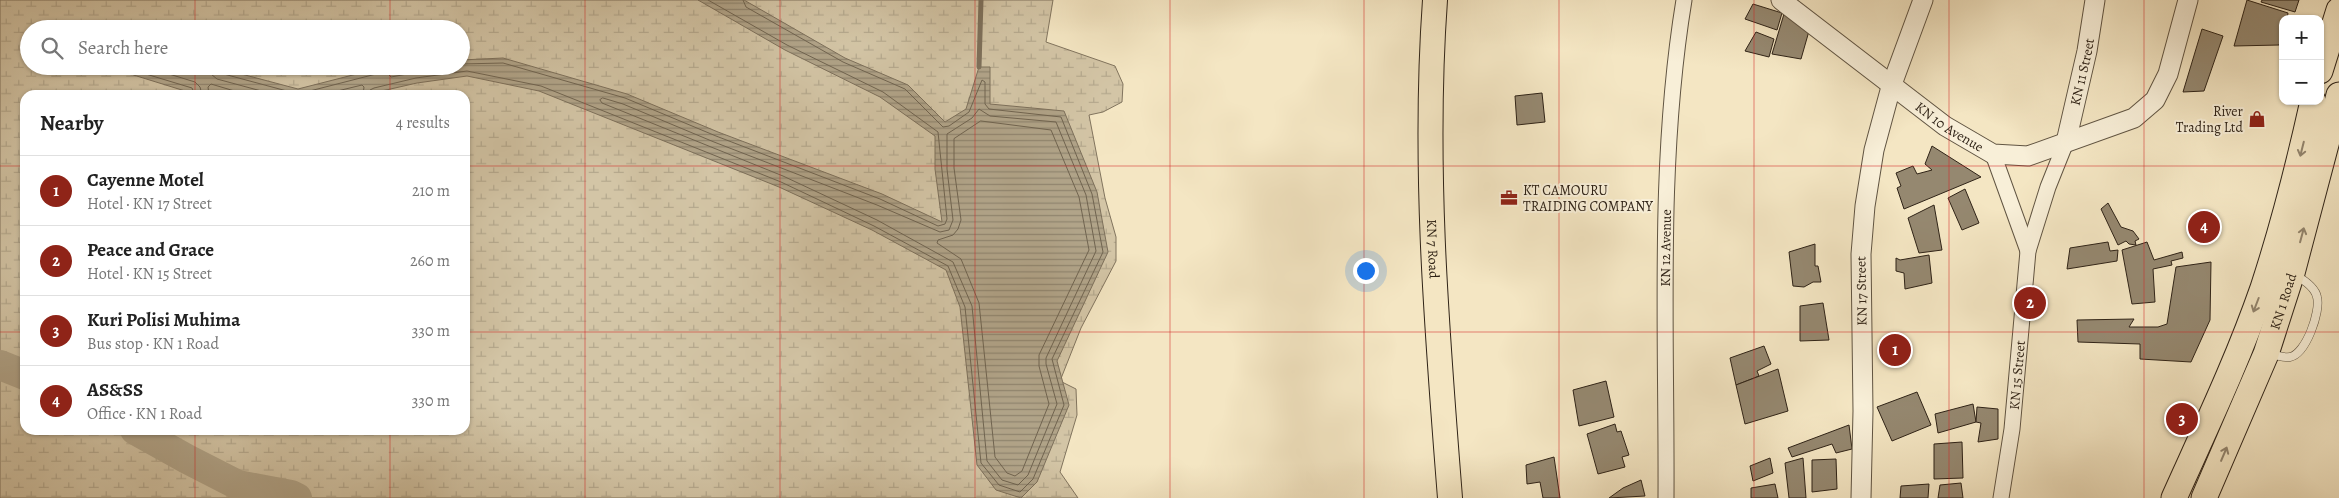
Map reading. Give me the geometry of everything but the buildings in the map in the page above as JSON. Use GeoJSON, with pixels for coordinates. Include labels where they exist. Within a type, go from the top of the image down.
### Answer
{"type":"FeatureCollection","features":[{"type":"Feature","properties":{"kind":"highway"},"geometry":{"type":"LineString","coordinates":[[2323,60],[2339,10]]}},
{"type":"Feature","properties":{"kind":"highway","name":"KN 1 Road"},"geometry":{"type":"LineString","coordinates":[[2204,498],[2266,354],[2292,273],[2339,95]]}},
{"type":"Feature","properties":{"kind":"highway","name":"KN 1 Road"},"geometry":{"type":"LineString","coordinates":[[2174,498],[2232,367],[2262,289],[2287,212],[2312,105]]}},
{"type":"Feature","properties":{"kind":"main road","name":"KN 7 Road"},"geometry":{"type":"LineString","coordinates":[[1435,0],[1431,55],[1430,168],[1433,262],[1450,498]]}},
{"type":"Feature","properties":{"kind":"street","name":"KN 12 Avenue"},"geometry":{"type":"LineString","coordinates":[[1666,498],[1668,153],[1678,36],[1684,0]]}},
{"type":"Feature","properties":{"kind":"street","name":"KN 10 Avenue"},"geometry":{"type":"LineString","coordinates":[[1780,0],[1945,126],[1993,154],[2028,156],[2134,118],[2155,100],[2168,74],[2188,0]]}},
{"type":"Feature","properties":{"kind":"street","name":"KN 17 Street"},"geometry":{"type":"LineString","coordinates":[[1861,498],[1863,411],[1860,254],[1865,206],[1874,150],[1891,86],[1923,0]]}},
{"type":"Feature","properties":{"kind":"street","name":"KN 11 Street"},"geometry":{"type":"LineString","coordinates":[[2066,142],[2087,51],[2095,0]]}},
{"type":"Feature","properties":{"kind":"street","name":"KN 15 Street"},"geometry":{"type":"LineString","coordinates":[[2001,498],[2012,429],[2028,251],[2048,187],[2066,142]]}},
{"type":"Feature","properties":{"kind":"street","name":"KN 15 Street"},"geometry":{"type":"LineString","coordinates":[[1993,154],[2028,251]]}},
{"type":"Feature","properties":{"kind":"lane"},"geometry":{"type":"LineString","coordinates":[[2266,354],[2289,357],[2296,354],[2305,345],[2313,326],[2317,297],[2313,288],[2292,273]]}},
{"type":"Feature","properties":{"kind":"green space"},"geometry":{"type":"Polygon","coordinates":[[[0,0],[1053,0],[1046,42],[1115,66],[1123,84],[1122,102],[1103,112],[1089,115],[1105,198],[1116,237],[1116,261],[1081,328],[1060,381],[1076,389],[1077,415],[1060,472],[1078,498],[0,498],[0,0]]]}},
{"type":"Feature","properties":{"kind":"water"},"geometry":{"type":"Polygon","coordinates":[[[698,0],[744,0],[845,58],[908,85],[945,122],[966,109],[979,67],[990,67],[990,104],[1064,111],[1097,192],[1108,252],[1057,361],[1069,405],[1037,482],[1021,498],[996,490],[977,465],[960,307],[946,270],[872,230],[779,187],[539,91],[467,76],[417,83],[386,90],[182,90],[133,75],[245,75],[298,89],[353,75],[470,75],[470,60],[503,58],[627,94],[718,132],[882,194],[942,222],[935,169],[935,136],[880,97],[785,50],[698,0]]]}},
{"type":"Feature","properties":{"kind":"waterway"},"geometry":{"type":"LineString","coordinates":[[979,67],[981,0]]}},
{"type":"Feature","properties":{"kind":"waterway"},"geometry":{"type":"LineString","coordinates":[[0,365],[20,373]]}},
{"type":"Feature","properties":{"kind":"waterway"},"geometry":{"type":"LineString","coordinates":[[144,435],[238,485],[291,495],[297,498]]}},
{"type":"Feature","properties":{"kind":"place","name":"River Trading Ltd"},"geometry":{"type":"Point","coordinates":[2257,119]}},
{"type":"Feature","properties":{"kind":"place","name":"KT CAMOURU TRAIDING COMPANY"},"geometry":{"type":"Point","coordinates":[1509,198]}},
{"type":"Feature","properties":{"kind":"place","name":"AS&SS"},"geometry":{"type":"Point","coordinates":[2204,227]}},
{"type":"Feature","properties":{"kind":"place","name":"Peace and Grace"},"geometry":{"type":"Point","coordinates":[2030,303]}},
{"type":"Feature","properties":{"kind":"place","name":"Cayenne Motel"},"geometry":{"type":"Point","coordinates":[1895,350]}},
{"type":"Feature","properties":{"kind":"place","name":"Kuri Polisi Muhima"},"geometry":{"type":"Point","coordinates":[2182,419]}}]}
